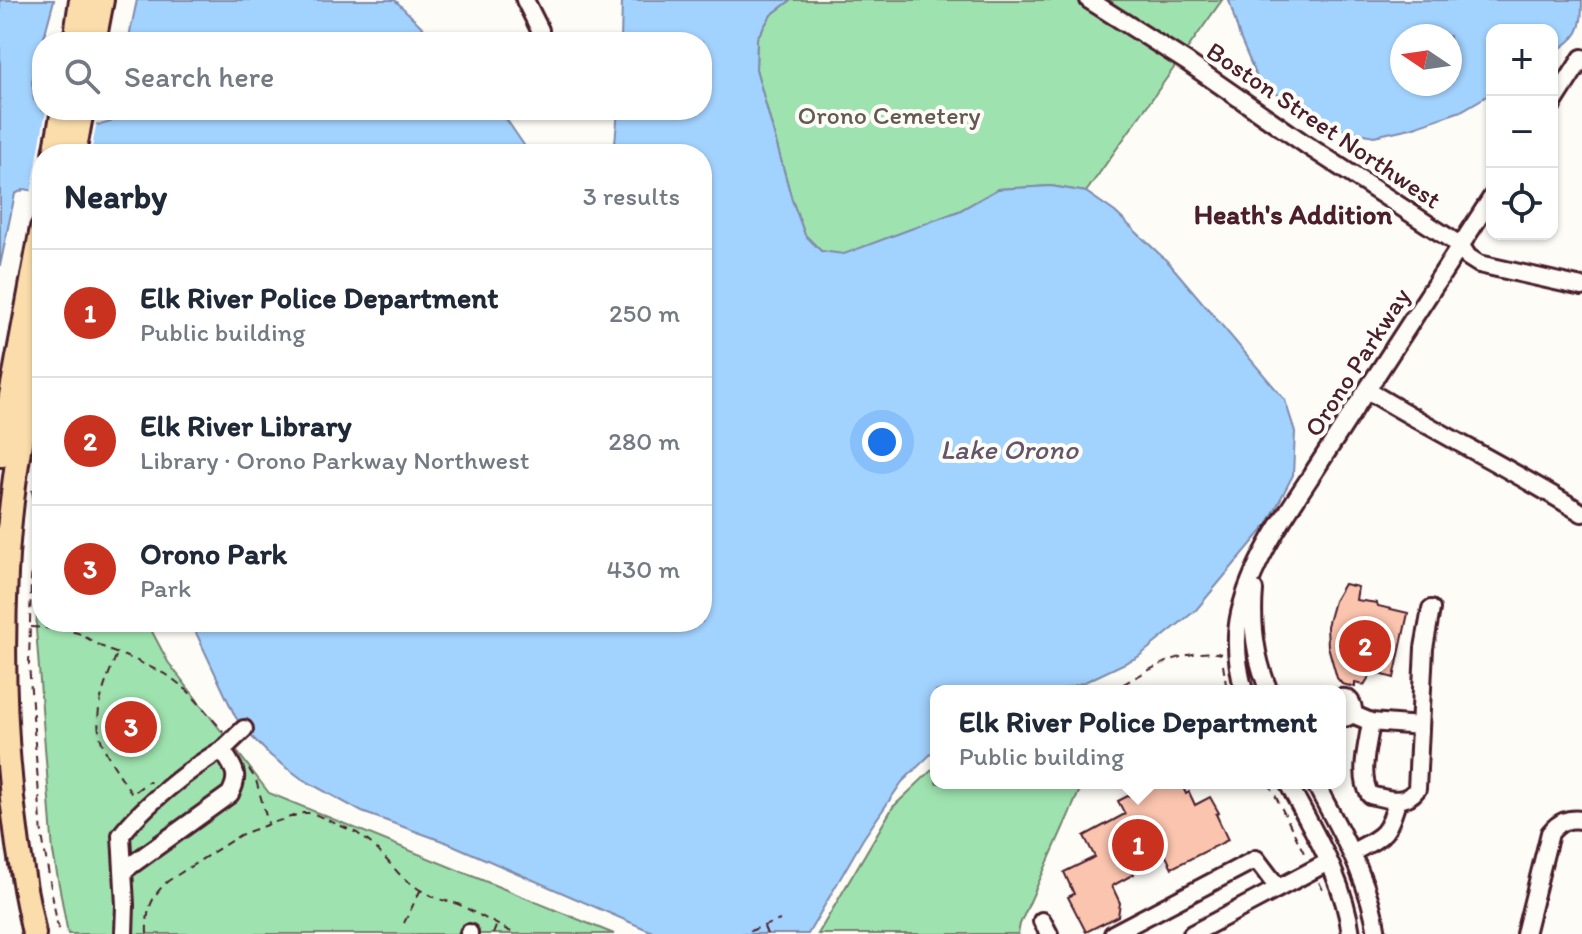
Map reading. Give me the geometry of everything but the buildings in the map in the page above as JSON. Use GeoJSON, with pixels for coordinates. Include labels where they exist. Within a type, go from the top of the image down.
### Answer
{"type":"FeatureCollection","features":[{"type":"Feature","properties":{"kind":"highway"},"geometry":{"type":"LineString","coordinates":[[76,32],[81,0]]}},
{"type":"Feature","properties":{"kind":"highway"},"geometry":{"type":"LineString","coordinates":[[96,32],[102,0]]}},
{"type":"Feature","properties":{"kind":"highway"},"geometry":{"type":"LineString","coordinates":[[57,144],[61,120]]}},
{"type":"Feature","properties":{"kind":"highway"},"geometry":{"type":"LineString","coordinates":[[76,144],[80,120]]}},
{"type":"Feature","properties":{"kind":"highway"},"geometry":{"type":"LineString","coordinates":[[0,455],[32,282]]}},
{"type":"Feature","properties":{"kind":"highway"},"geometry":{"type":"LineString","coordinates":[[32,379],[10,518],[3,644],[9,788],[34,934]]}},
{"type":"Feature","properties":{"kind":"street"},"geometry":{"type":"LineString","coordinates":[[525,0],[540,30]]}},
{"type":"Feature","properties":{"kind":"street","name":"Boston Street Northwest"},"geometry":{"type":"LineString","coordinates":[[1089,0],[1461,246],[1468,257],[1479,264],[1582,287]]}},
{"type":"Feature","properties":{"kind":"street"},"geometry":{"type":"LineString","coordinates":[[1558,96],[1582,58]]}},
{"type":"Feature","properties":{"kind":"street","name":"Orono Parkway"},"geometry":{"type":"LineString","coordinates":[[1264,553],[1486,206]]}},
{"type":"Feature","properties":{"kind":"street"},"geometry":{"type":"LineString","coordinates":[[1367,390],[1582,513]]}},
{"type":"Feature","properties":{"kind":"street"},"geometry":{"type":"LineString","coordinates":[[1243,685],[1236,654],[1240,614],[1264,553]]}},
{"type":"Feature","properties":{"kind":"street"},"geometry":{"type":"LineString","coordinates":[[1264,553],[1252,610],[1257,655],[1267,685]]}},
{"type":"Feature","properties":{"kind":"street"},"geometry":{"type":"LineString","coordinates":[[1371,722],[1365,787],[1370,795],[1397,801],[1411,796],[1417,789],[1424,648],[1431,609]]}},
{"type":"Feature","properties":{"kind":"street"},"geometry":{"type":"LineString","coordinates":[[1346,699],[1353,704],[1346,716],[1371,722],[1420,726]]}},
{"type":"Feature","properties":{"kind":"street"},"geometry":{"type":"LineString","coordinates":[[124,934],[121,835],[134,819],[224,742],[244,729]]}},
{"type":"Feature","properties":{"kind":"street"},"geometry":{"type":"LineString","coordinates":[[123,871],[230,794],[236,783],[235,770],[224,742]]}},
{"type":"Feature","properties":{"kind":"street"},"geometry":{"type":"LineString","coordinates":[[1291,789],[1341,889],[1351,934]]}},
{"type":"Feature","properties":{"kind":"street"},"geometry":{"type":"LineString","coordinates":[[1318,789],[1369,895],[1377,934]]}},
{"type":"Feature","properties":{"kind":"street"},"geometry":{"type":"LineString","coordinates":[[1351,853],[1384,835],[1397,801]]}},
{"type":"Feature","properties":{"kind":"street"},"geometry":{"type":"LineString","coordinates":[[1525,934],[1550,833],[1565,820],[1582,820]]}},
{"type":"Feature","properties":{"kind":"street"},"geometry":{"type":"LineString","coordinates":[[1113,934],[1256,859],[1278,888]]}},
{"type":"Feature","properties":{"kind":"street"},"geometry":{"type":"LineString","coordinates":[[1192,934],[1328,862]]}},
{"type":"Feature","properties":{"kind":"path"},"geometry":{"type":"LineString","coordinates":[[31,483],[32,488]]}},
{"type":"Feature","properties":{"kind":"path"},"geometry":{"type":"LineString","coordinates":[[32,585],[29,627],[33,729],[42,835],[61,934]]}},
{"type":"Feature","properties":{"kind":"path"},"geometry":{"type":"LineString","coordinates":[[74,632],[169,676],[188,691],[224,742]]}},
{"type":"Feature","properties":{"kind":"path"},"geometry":{"type":"LineString","coordinates":[[1123,685],[1179,656],[1222,653]]}},
{"type":"Feature","properties":{"kind":"path"},"geometry":{"type":"LineString","coordinates":[[117,654],[103,690],[99,732],[112,762],[132,794],[149,781]]}},
{"type":"Feature","properties":{"kind":"path"},"geometry":{"type":"LineString","coordinates":[[1223,666],[1226,685]]}},
{"type":"Feature","properties":{"kind":"path"},"geometry":{"type":"LineString","coordinates":[[244,760],[256,780],[269,824]]}},
{"type":"Feature","properties":{"kind":"path"},"geometry":{"type":"LineString","coordinates":[[147,934],[149,904],[168,881],[240,835],[303,813],[312,813],[357,833],[373,845],[402,877],[420,890],[458,904],[515,934]]}},
{"type":"Feature","properties":{"kind":"path"},"geometry":{"type":"LineString","coordinates":[[404,923],[420,890]]}},
{"type":"Feature","properties":{"kind":"path"},"geometry":{"type":"LineString","coordinates":[[750,931],[780,920]]}},
{"type":"Feature","properties":{"kind":"path"},"geometry":{"type":"LineString","coordinates":[[493,934],[498,924]]}},
{"type":"Feature","properties":{"kind":"path"},"geometry":{"type":"LineString","coordinates":[[764,926],[767,934]]}},
{"type":"Feature","properties":{"kind":"green space","name":"Orono Cemetery"},"geometry":{"type":"Polygon","coordinates":[[[791,0],[1222,0],[1086,192],[1051,186],[998,189],[959,211],[844,255],[821,251],[805,235],[792,200],[756,69],[757,38],[771,15],[791,0]]]}},
{"type":"Feature","properties":{"kind":"green space"},"geometry":{"type":"Polygon","coordinates":[[[36,632],[152,632],[168,662],[269,793],[614,934],[68,934],[53,852],[36,632]]]}},
{"type":"Feature","properties":{"kind":"green space"},"geometry":{"type":"Polygon","coordinates":[[[930,772],[930,789],[1080,789],[1018,934],[818,934],[893,807],[930,772]]]}},
{"type":"Feature","properties":{"kind":"water"},"geometry":{"type":"Polygon","coordinates":[[[0,0],[54,0],[45,32],[32,32],[32,120],[83,120],[100,125],[112,120],[507,120],[523,144],[32,144],[32,191],[25,189],[15,194],[0,266],[0,0]]]}},
{"type":"Feature","properties":{"kind":"water"},"geometry":{"type":"Polygon","coordinates":[[[137,0],[395,0],[427,32],[130,32],[137,0]]]}},
{"type":"Feature","properties":{"kind":"water","name":"Lake Orono"},"geometry":{"type":"Polygon","coordinates":[[[622,0],[791,0],[771,15],[757,38],[756,69],[792,200],[805,235],[821,251],[844,254],[959,211],[998,189],[1051,186],[1086,192],[1115,212],[1169,263],[1285,400],[1295,432],[1293,475],[1267,525],[1196,610],[1138,657],[1076,685],[930,685],[930,755],[902,782],[863,839],[808,934],[657,934],[448,843],[362,812],[302,779],[271,756],[244,729],[196,632],[712,632],[712,144],[615,144],[617,120],[712,120],[712,32],[621,32],[622,0]]]}},
{"type":"Feature","properties":{"kind":"water"},"geometry":{"type":"Polygon","coordinates":[[[1229,0],[1582,0],[1580,26],[1573,37],[1558,50],[1558,24],[1486,24],[1486,96],[1461,111],[1411,128],[1374,136],[1335,128],[1291,104],[1258,80],[1240,38],[1229,0]]]}},
{"type":"Feature","properties":{"kind":"pier"},"geometry":{"type":"Polygon","coordinates":[[[44,120],[97,120],[93,144],[40,144],[44,120]]]}},
{"type":"Feature","properties":{"kind":"place","name":"Elk River Library"},"geometry":{"type":"Point","coordinates":[1365,646]}},
{"type":"Feature","properties":{"kind":"place","name":"Orono Park"},"geometry":{"type":"Point","coordinates":[131,727]}},
{"type":"Feature","properties":{"kind":"place","name":"Elk River Police Department"},"geometry":{"type":"Point","coordinates":[1138,845]}},
{"type":"Feature","properties":{"kind":"district","name":"Heath's Addition"},"geometry":{"type":"Point","coordinates":[1293,214]}}]}
